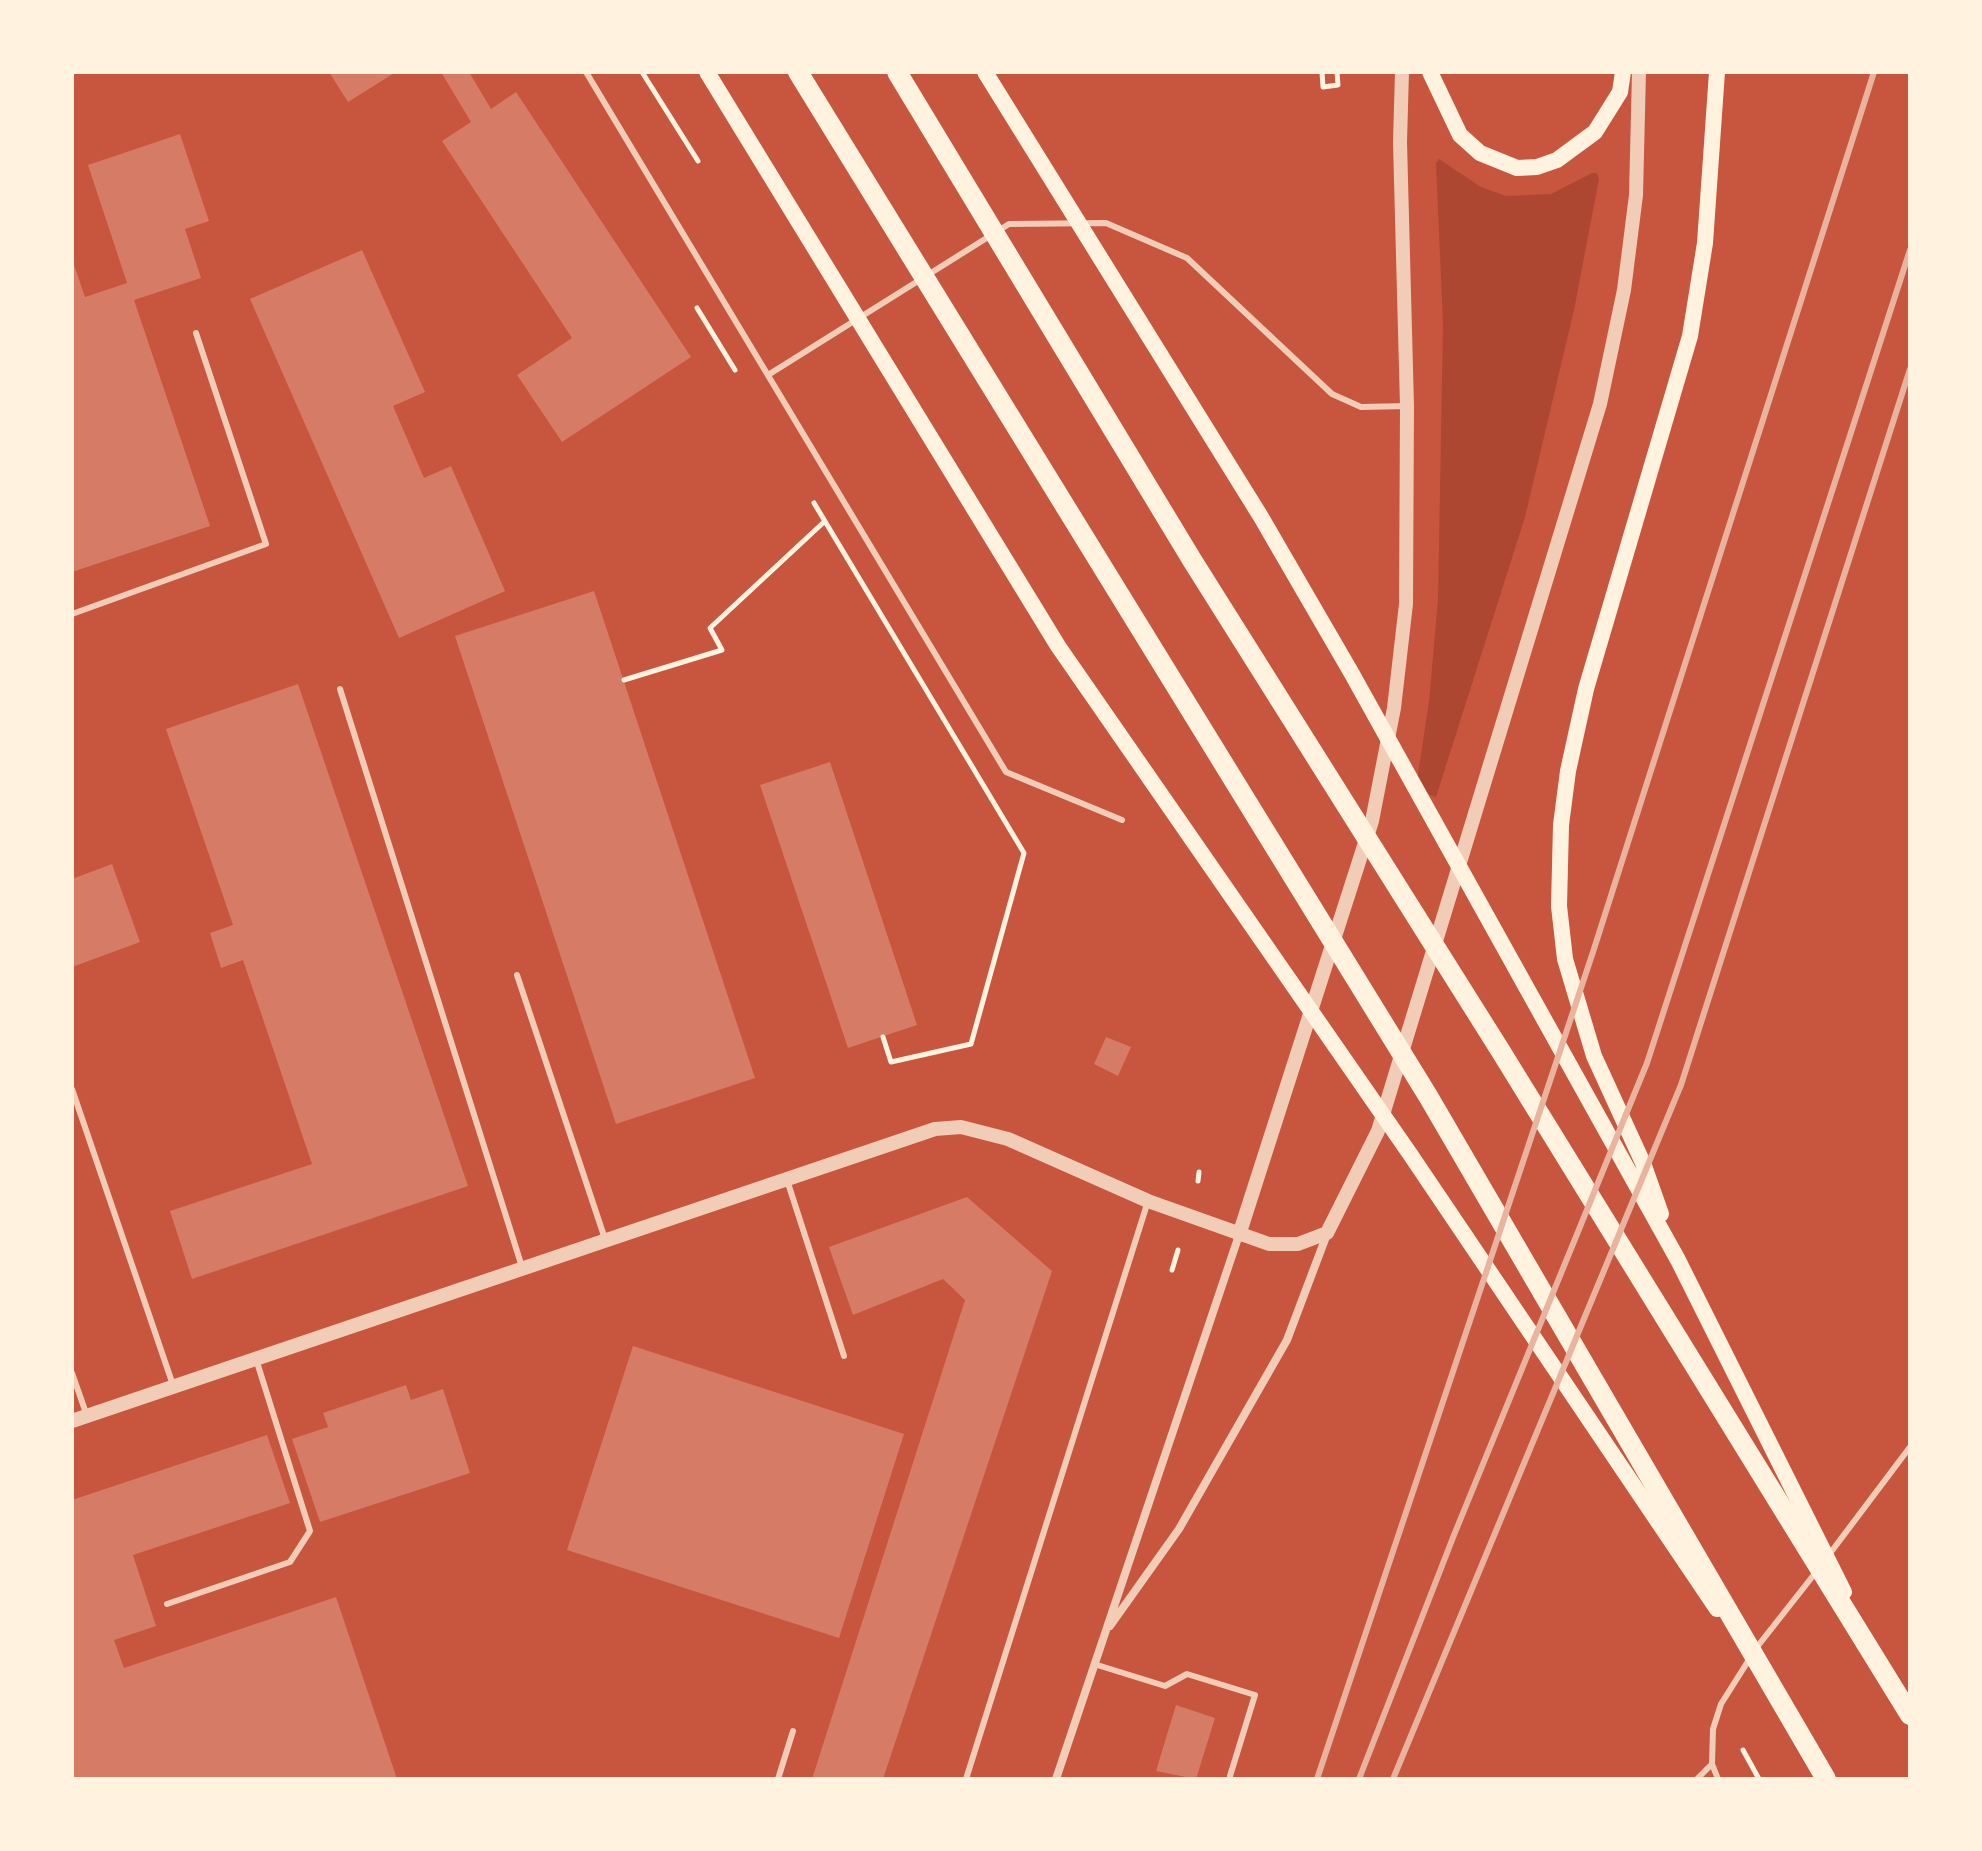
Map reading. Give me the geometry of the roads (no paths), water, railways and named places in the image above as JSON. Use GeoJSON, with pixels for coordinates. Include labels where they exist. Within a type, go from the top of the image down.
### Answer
{"type":"FeatureCollection","features":[{"type":"Feature","properties":{"kind":"main road"},"geometry":{"type":"LineString","coordinates":[[707,72],[1058,646],[1489,1268],[1791,1720]]}},
{"type":"Feature","properties":{"kind":"main road"},"geometry":{"type":"LineString","coordinates":[[798,72],[1428,1096],[1826,1779]]}},
{"type":"Feature","properties":{"kind":"main road"},"geometry":{"type":"LineString","coordinates":[[897,72],[1192,560],[1910,1715]]}},
{"type":"Feature","properties":{"kind":"main road"},"geometry":{"type":"LineString","coordinates":[[985,72],[1268,530],[1678,1260],[1880,1665]]}},
{"type":"Feature","properties":{"kind":"main road"},"geometry":{"type":"LineString","coordinates":[[1430,72],[1460,135],[1480,153],[1517,168],[1537,167],[1557,160],[1595,132],[1620,92],[1623,72]]}},
{"type":"Feature","properties":{"kind":"main road"},"geometry":{"type":"LineString","coordinates":[[1678,1260],[1643,1163],[1594,1056],[1577,1005],[1565,959],[1559,906],[1561,825],[1568,771],[1586,689],[1690,336],[1705,243],[1717,72]]}},
{"type":"Feature","properties":{"kind":"street"},"geometry":{"type":"LineString","coordinates":[[1056,1779],[1239,1235],[1372,821],[1394,708],[1406,604],[1407,406],[1400,142],[1402,72]]}},
{"type":"Feature","properties":{"kind":"street"},"geometry":{"type":"LineString","coordinates":[[1103,1637],[1179,1529],[1287,1340],[1327,1233],[1378,1131],[1600,404],[1624,290],[1636,195],[1639,72]]}},
{"type":"Feature","properties":{"kind":"street"},"geometry":{"type":"LineString","coordinates":[[72,1421],[606,1243],[904,1137],[961,1127],[1008,1139],[1148,1201],[1269,1244],[1298,1244],[1327,1233]]}},
{"type":"Feature","properties":{"kind":"lane"},"geometry":{"type":"LineString","coordinates":[[586,72],[1006,772],[1122,820]]}},
{"type":"Feature","properties":{"kind":"lane"},"geometry":{"type":"LineString","coordinates":[[768,375],[1009,224],[1106,223],[1187,258],[1332,394],[1361,407],[1407,406]]}},
{"type":"Feature","properties":{"kind":"lane"},"geometry":{"type":"LineString","coordinates":[[72,614],[266,544],[196,333]]}},
{"type":"Feature","properties":{"kind":"lane"},"geometry":{"type":"LineString","coordinates":[[340,689],[523,1270]]}},
{"type":"Feature","properties":{"kind":"lane"},"geometry":{"type":"LineString","coordinates":[[517,975],[606,1243]]}},
{"type":"Feature","properties":{"kind":"lane"},"geometry":{"type":"LineString","coordinates":[[72,1089],[174,1388]]}},
{"type":"Feature","properties":{"kind":"lane"},"geometry":{"type":"LineString","coordinates":[[787,1179],[844,1356]]}},
{"type":"Feature","properties":{"kind":"lane"},"geometry":{"type":"LineString","coordinates":[[966,1779],[1148,1201]]}},
{"type":"Feature","properties":{"kind":"lane"},"geometry":{"type":"LineString","coordinates":[[167,1604],[290,1562],[310,1531],[256,1359]]}},
{"type":"Feature","properties":{"kind":"lane"},"geometry":{"type":"LineString","coordinates":[[72,1373],[87,1416]]}},
{"type":"Feature","properties":{"kind":"lane"},"geometry":{"type":"LineString","coordinates":[[1718,1779],[1712,1764],[1713,1729],[1728,1693],[1757,1647],[1910,1447]]}},
{"type":"Feature","properties":{"kind":"lane"},"geometry":{"type":"LineString","coordinates":[[1094,1664],[1165,1686],[1187,1674],[1255,1695],[1230,1776]]}},
{"type":"Feature","properties":{"kind":"lane"},"geometry":{"type":"LineString","coordinates":[[778,1779],[793,1731]]}},
{"type":"Feature","properties":{"kind":"lane"},"geometry":{"type":"LineString","coordinates":[[1697,1779],[1712,1764]]}},
{"type":"Feature","properties":{"kind":"railway"},"geometry":{"type":"LineString","coordinates":[[1317,1779],[1593,952],[1874,72]]}},
{"type":"Feature","properties":{"kind":"railway"},"geometry":{"type":"LineString","coordinates":[[1359,1779],[1454,1535],[1647,1063],[1910,250]]}},
{"type":"Feature","properties":{"kind":"railway"},"geometry":{"type":"LineString","coordinates":[[1393,1779],[1681,1085],[1910,369]]}}]}
